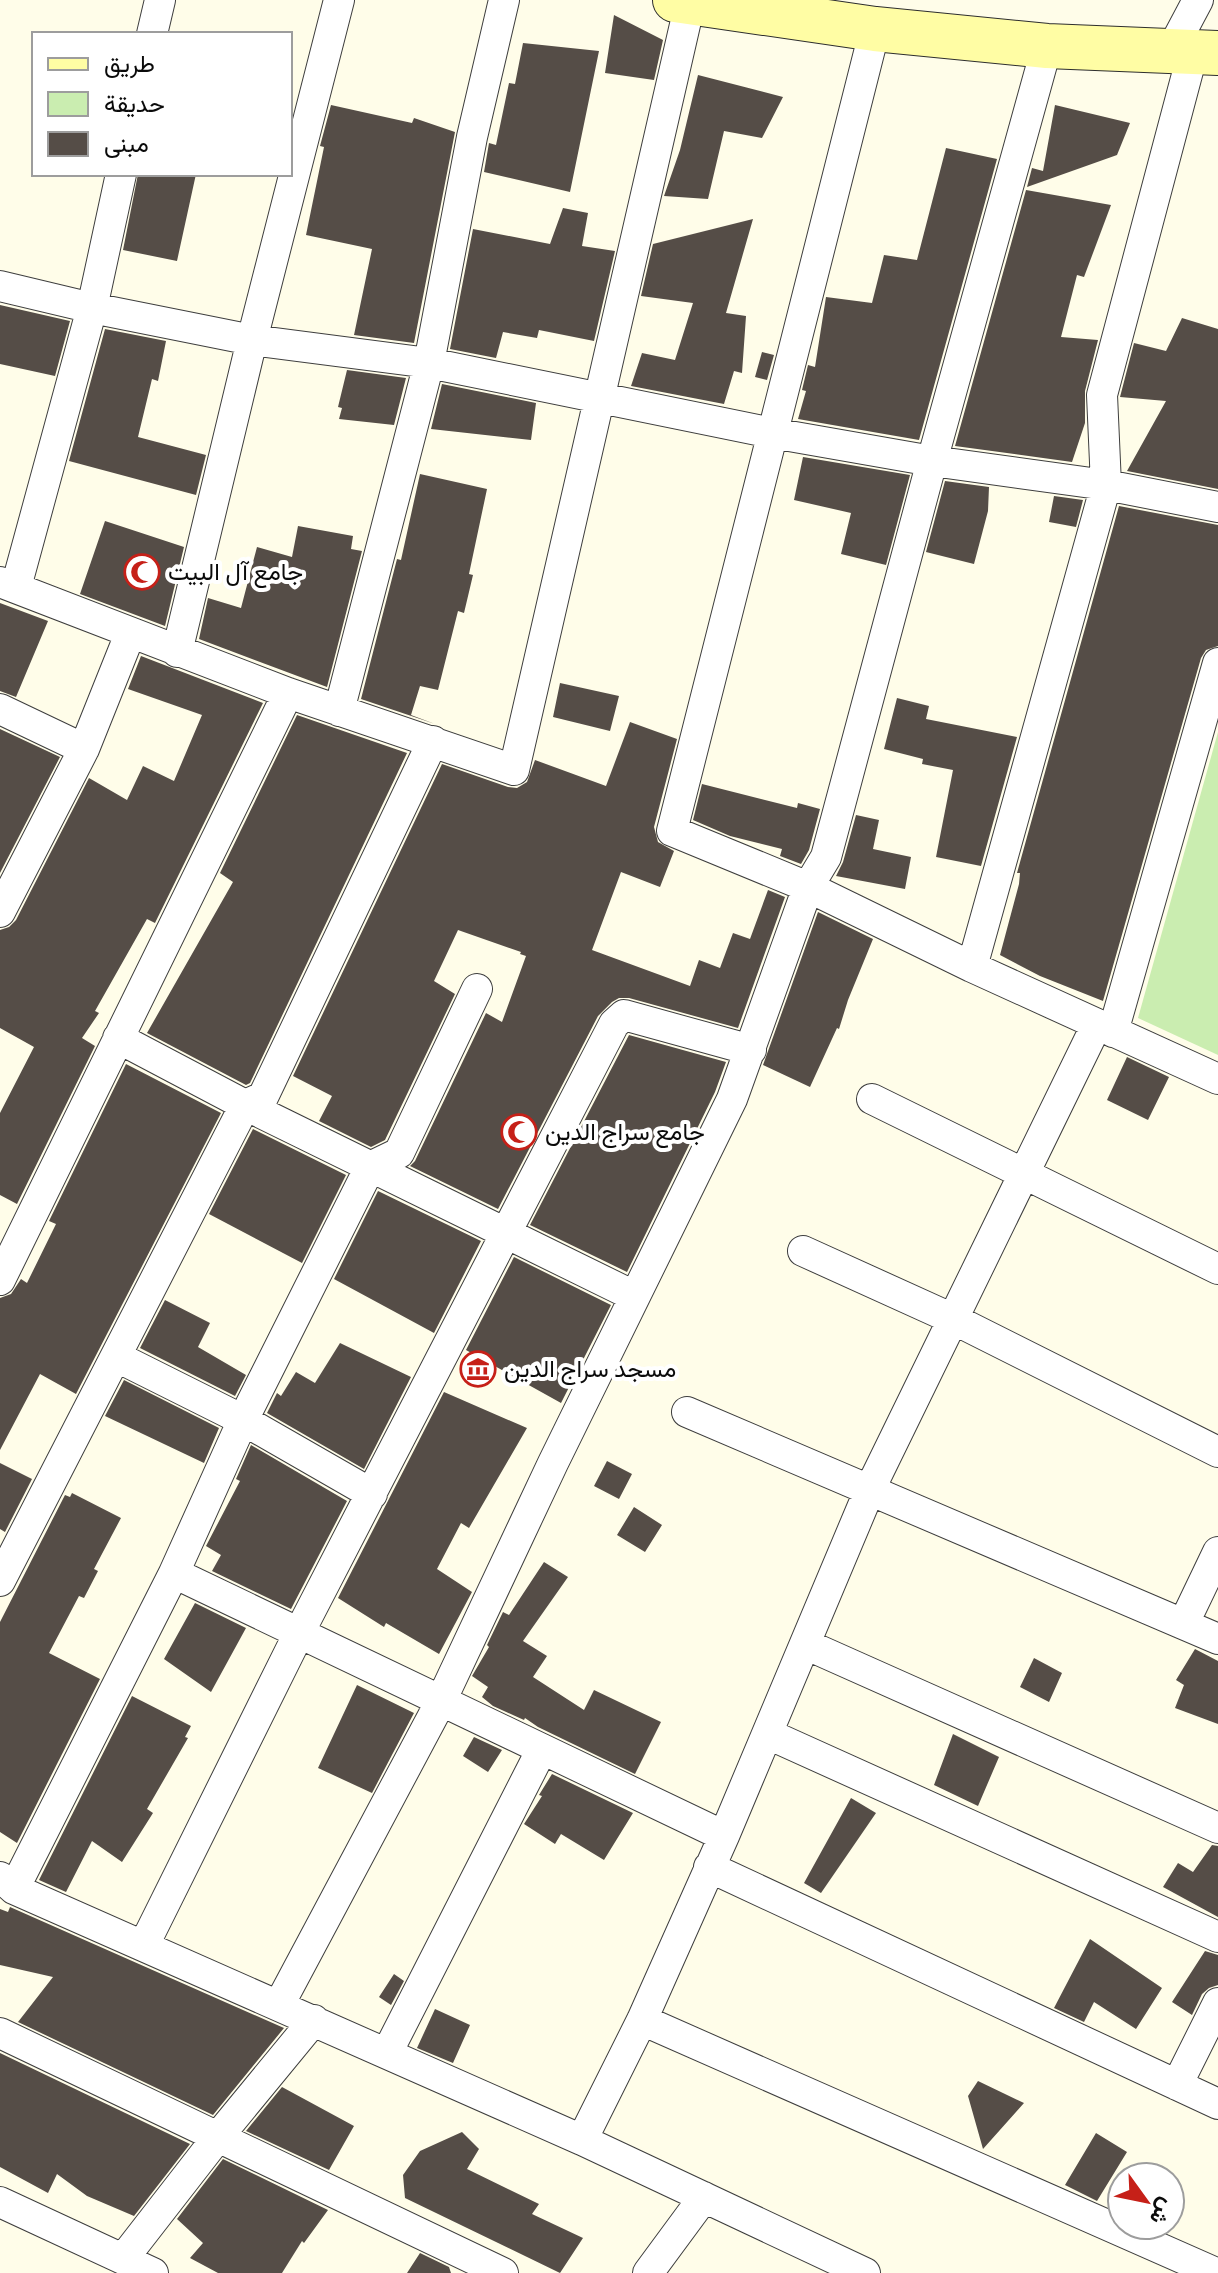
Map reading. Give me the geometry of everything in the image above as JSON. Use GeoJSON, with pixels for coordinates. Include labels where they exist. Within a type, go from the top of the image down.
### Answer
{"type":"FeatureCollection","features":[{"type":"Feature","properties":{"kind":"street"},"geometry":{"type":"LineString","coordinates":[[152,32],[160,0]]}},
{"type":"Feature","properties":{"kind":"street"},"geometry":{"type":"LineString","coordinates":[[177,652],[252,340],[339,0]]}},
{"type":"Feature","properties":{"kind":"street"},"geometry":{"type":"LineString","coordinates":[[339,711],[429,363],[472,137],[504,0]]}},
{"type":"Feature","properties":{"kind":"street"},"geometry":{"type":"LineString","coordinates":[[972,967],[1106,485],[1102,395],[1194,52],[1198,0]]}},
{"type":"Feature","properties":{"kind":"street"},"geometry":{"type":"LineString","coordinates":[[121,176],[92,308],[8,584],[288,693],[514,770],[599,399],[683,1],[875,29],[1047,46],[1194,52]]}},
{"type":"Feature","properties":{"kind":"street"},"geometry":{"type":"LineString","coordinates":[[875,29],[672,831],[808,887],[972,967],[1218,1079]]}},
{"type":"Feature","properties":{"kind":"street"},"geometry":{"type":"LineString","coordinates":[[279,2005],[441,1701],[634,1296],[732,1099],[808,887],[826,857],[1047,46]]}},
{"type":"Feature","properties":{"kind":"street"},"geometry":{"type":"LineString","coordinates":[[0,286],[252,340],[429,363],[772,433],[932,461],[1106,485],[1218,507]]}},
{"type":"Feature","properties":{"kind":"street"},"geometry":{"type":"LineString","coordinates":[[0,912],[84,749],[130,634]]}},
{"type":"Feature","properties":{"kind":"street"},"geometry":{"type":"LineString","coordinates":[[582,2140],[642,2020],[724,1836],[870,1489],[1026,1173],[1105,1028],[1218,663]]}},
{"type":"Feature","properties":{"kind":"street"},"geometry":{"type":"LineString","coordinates":[[0,1280],[288,693]]}},
{"type":"Feature","properties":{"kind":"street"},"geometry":{"type":"LineString","coordinates":[[0,709],[84,749]]}},
{"type":"Feature","properties":{"kind":"street"},"geometry":{"type":"LineString","coordinates":[[0,1581],[245,1105],[263,1097],[433,741]]}},
{"type":"Feature","properties":{"kind":"street"},"geometry":{"type":"LineString","coordinates":[[477,989],[399,1153],[370,1167],[243,1420],[174,1573],[7,1883],[582,2140],[865,2273]]}},
{"type":"Feature","properties":{"kind":"street"},"geometry":{"type":"LineString","coordinates":[[144,1945],[299,1633],[614,1024],[624,1015],[751,1050]]}},
{"type":"Feature","properties":{"kind":"street"},"geometry":{"type":"LineString","coordinates":[[118,1038],[245,1105],[634,1296]]}},
{"type":"Feature","properties":{"kind":"street"},"geometry":{"type":"LineString","coordinates":[[872,1099],[1218,1269]]}},
{"type":"Feature","properties":{"kind":"street"},"geometry":{"type":"LineString","coordinates":[[803,1251],[953,1319],[1218,1452]]}},
{"type":"Feature","properties":{"kind":"street"},"geometry":{"type":"LineString","coordinates":[[117,1357],[243,1420],[372,1494]]}},
{"type":"Feature","properties":{"kind":"street"},"geometry":{"type":"LineString","coordinates":[[687,1412],[1218,1639]]}},
{"type":"Feature","properties":{"kind":"street"},"geometry":{"type":"LineString","coordinates":[[1184,1623],[1218,1552]]}},
{"type":"Feature","properties":{"kind":"street"},"geometry":{"type":"LineString","coordinates":[[174,1573],[724,1836]]}},
{"type":"Feature","properties":{"kind":"street"},"geometry":{"type":"LineString","coordinates":[[805,1644],[1218,1828]]}},
{"type":"Feature","properties":{"kind":"street"},"geometry":{"type":"LineString","coordinates":[[768,1734],[1218,1937]]}},
{"type":"Feature","properties":{"kind":"street"},"geometry":{"type":"LineString","coordinates":[[387,2053],[542,1749]]}},
{"type":"Feature","properties":{"kind":"street"},"geometry":{"type":"LineString","coordinates":[[709,1867],[1218,2104]]}},
{"type":"Feature","properties":{"kind":"street"},"geometry":{"type":"LineString","coordinates":[[1177,2085],[1218,2003]]}},
{"type":"Feature","properties":{"kind":"street"},"geometry":{"type":"LineString","coordinates":[[123,2259],[314,2020]]}},
{"type":"Feature","properties":{"kind":"street"},"geometry":{"type":"LineString","coordinates":[[642,2020],[1216,2273]]}},
{"type":"Feature","properties":{"kind":"street"},"geometry":{"type":"LineString","coordinates":[[0,2033],[503,2273]]}},
{"type":"Feature","properties":{"kind":"street"},"geometry":{"type":"LineString","coordinates":[[648,2273],[704,2197]]}},
{"type":"Feature","properties":{"kind":"street"},"geometry":{"type":"LineString","coordinates":[[0,2202],[153,2273]]}},
{"type":"Feature","properties":{"kind":"green space"},"geometry":{"type":"Polygon","coordinates":[[[1218,732],[1218,1055],[1138,1018],[1218,732]]]}},
{"type":"Feature","properties":{"kind":"building"},"geometry":{"type":"Polygon","coordinates":[[[614,15],[663,40],[654,80],[605,73],[614,15]]]}},
{"type":"Feature","properties":{"kind":"building"},"geometry":{"type":"Polygon","coordinates":[[[523,43],[599,51],[570,192],[484,172],[489,143],[496,145],[509,83],[515,84],[523,43]]]}},
{"type":"Feature","properties":{"kind":"building"},"geometry":{"type":"Polygon","coordinates":[[[698,75],[783,97],[762,138],[724,131],[708,199],[664,196],[680,150],[698,75]]]}},
{"type":"Feature","properties":{"kind":"building"},"geometry":{"type":"Polygon","coordinates":[[[331,105],[412,123],[414,118],[455,132],[414,343],[354,335],[372,249],[306,235],[324,147],[320,146],[331,105]]]}},
{"type":"Feature","properties":{"kind":"building"},"geometry":{"type":"Polygon","coordinates":[[[1055,105],[1130,123],[1117,155],[1027,187],[1032,168],[1043,171],[1055,105]]]}},
{"type":"Feature","properties":{"kind":"building"},"geometry":{"type":"Polygon","coordinates":[[[946,148],[997,159],[919,440],[798,419],[806,391],[802,390],[808,365],[815,367],[826,297],[872,303],[884,255],[917,260],[946,148]]]}},
{"type":"Feature","properties":{"kind":"building"},"geometry":{"type":"Polygon","coordinates":[[[138,176],[196,176],[177,261],[123,250],[138,176]]]}},
{"type":"Feature","properties":{"kind":"building"},"geometry":{"type":"Polygon","coordinates":[[[1026,190],[1111,205],[1084,277],[1077,275],[1061,337],[1098,340],[1085,391],[1085,423],[1072,462],[955,446],[1026,190]]]}},
{"type":"Feature","properties":{"kind":"building"},"geometry":{"type":"Polygon","coordinates":[[[563,208],[588,213],[582,246],[615,251],[594,341],[539,330],[537,338],[503,332],[496,358],[450,349],[473,229],[550,244],[563,208]]]}},
{"type":"Feature","properties":{"kind":"building"},"geometry":{"type":"Polygon","coordinates":[[[753,219],[726,313],[746,316],[742,373],[734,371],[724,404],[631,386],[642,353],[675,360],[693,303],[641,296],[653,244],[753,219]]]}},
{"type":"Feature","properties":{"kind":"building"},"geometry":{"type":"Polygon","coordinates":[[[0,305],[70,321],[55,376],[0,364],[0,305]]]}},
{"type":"Feature","properties":{"kind":"building"},"geometry":{"type":"Polygon","coordinates":[[[1182,318],[1218,329],[1218,489],[1127,471],[1166,401],[1120,397],[1134,343],[1166,351],[1182,318]]]}},
{"type":"Feature","properties":{"kind":"building"},"geometry":{"type":"Polygon","coordinates":[[[105,329],[166,341],[158,381],[152,379],[138,437],[206,455],[196,495],[69,461],[105,329]]]}},
{"type":"Feature","properties":{"kind":"building"},"geometry":{"type":"Polygon","coordinates":[[[762,352],[774,355],[767,380],[755,377],[762,352]]]}},
{"type":"Feature","properties":{"kind":"building"},"geometry":{"type":"Polygon","coordinates":[[[347,370],[406,378],[394,425],[339,419],[342,408],[338,407],[347,370]]]}},
{"type":"Feature","properties":{"kind":"building"},"geometry":{"type":"Polygon","coordinates":[[[442,384],[536,403],[531,440],[431,429],[442,384]]]}},
{"type":"Feature","properties":{"kind":"building"},"geometry":{"type":"Polygon","coordinates":[[[803,457],[910,475],[886,565],[841,554],[851,513],[794,500],[803,457]]]}},
{"type":"Feature","properties":{"kind":"building"},"geometry":{"type":"Polygon","coordinates":[[[420,474],[487,489],[464,613],[458,611],[438,690],[420,686],[411,715],[435,724],[361,699],[397,559],[401,560],[420,474]]]}},
{"type":"Feature","properties":{"kind":"building"},"geometry":{"type":"Polygon","coordinates":[[[945,481],[989,487],[988,511],[974,564],[926,552],[945,481]]]}},
{"type":"Feature","properties":{"kind":"building"},"geometry":{"type":"Polygon","coordinates":[[[1054,496],[1083,500],[1076,527],[1049,522],[1054,496]]]}},
{"type":"Feature","properties":{"kind":"building"},"geometry":{"type":"Polygon","coordinates":[[[1119,506],[1218,525],[1218,646],[1206,650],[1201,658],[1103,1001],[1040,976],[1000,955],[1019,884],[1020,873],[1017,873],[1119,506]]]}},
{"type":"Feature","properties":{"kind":"building"},"geometry":{"type":"Polygon","coordinates":[[[105,521],[184,547],[165,626],[80,594],[105,521]]]}},
{"type":"Feature","properties":{"kind":"building"},"geometry":{"type":"Polygon","coordinates":[[[298,526],[353,536],[351,549],[362,551],[327,687],[199,639],[208,598],[241,608],[257,547],[292,557],[298,526]]]}},
{"type":"Feature","properties":{"kind":"building"},"geometry":{"type":"Polygon","coordinates":[[[0,603],[48,621],[16,697],[0,691],[0,603]]]}},
{"type":"Feature","properties":{"kind":"building"},"geometry":{"type":"Polygon","coordinates":[[[141,656],[263,703],[155,923],[147,919],[95,1011],[99,1013],[82,1038],[95,1046],[17,1204],[0,1195],[0,1113],[34,1047],[0,1028],[0,930],[16,920],[89,778],[127,800],[143,766],[174,781],[202,715],[128,689],[141,656]]]}},
{"type":"Feature","properties":{"kind":"building"},"geometry":{"type":"Polygon","coordinates":[[[560,683],[619,696],[610,731],[553,717],[560,683]]]}},
{"type":"Feature","properties":{"kind":"building"},"geometry":{"type":"Polygon","coordinates":[[[897,698],[929,706],[926,719],[1017,737],[981,866],[936,857],[953,770],[922,764],[923,759],[884,749],[897,698]]]}},
{"type":"Feature","properties":{"kind":"building"},"geometry":{"type":"Polygon","coordinates":[[[297,715],[407,753],[250,1083],[246,1085],[147,1033],[233,882],[220,873],[297,715]]]}},
{"type":"Feature","properties":{"kind":"building"},"geometry":{"type":"Polygon","coordinates":[[[630,722],[677,739],[654,827],[658,842],[674,851],[660,887],[621,872],[592,950],[690,986],[699,960],[720,968],[733,933],[750,939],[768,890],[785,897],[738,1028],[629,998],[612,1002],[598,1016],[498,1209],[410,1166],[486,1013],[502,1022],[526,956],[458,930],[434,981],[455,994],[385,1140],[371,1147],[319,1121],[332,1096],[293,1076],[442,764],[517,788],[527,782],[535,760],[606,786],[630,722]]]}},
{"type":"Feature","properties":{"kind":"building"},"geometry":{"type":"Polygon","coordinates":[[[0,729],[60,757],[0,873],[0,729]]]}},
{"type":"Feature","properties":{"kind":"building"},"geometry":{"type":"Polygon","coordinates":[[[702,784],[797,808],[798,803],[820,809],[809,850],[801,864],[780,856],[782,849],[730,836],[693,820],[702,784]]]}},
{"type":"Feature","properties":{"kind":"building"},"geometry":{"type":"Polygon","coordinates":[[[856,815],[879,820],[873,849],[911,857],[905,889],[836,876],[856,815]]]}},
{"type":"Feature","properties":{"kind":"building"},"geometry":{"type":"Polygon","coordinates":[[[818,912],[873,939],[839,1029],[810,1087],[763,1065],[818,912]]]}},
{"type":"Feature","properties":{"kind":"building"},"geometry":{"type":"Polygon","coordinates":[[[629,1035],[726,1062],[715,1092],[627,1272],[530,1225],[629,1035]]]}},
{"type":"Feature","properties":{"kind":"building"},"geometry":{"type":"Polygon","coordinates":[[[1127,1057],[1169,1077],[1148,1120],[1107,1100],[1127,1057]]]}},
{"type":"Feature","properties":{"kind":"building"},"geometry":{"type":"Polygon","coordinates":[[[126,1064],[221,1113],[76,1394],[40,1374],[0,1450],[0,1298],[11,1294],[21,1279],[27,1283],[56,1224],[49,1221],[126,1064]]]}},
{"type":"Feature","properties":{"kind":"building"},"geometry":{"type":"Polygon","coordinates":[[[253,1129],[346,1175],[302,1263],[209,1214],[253,1129]]]}},
{"type":"Feature","properties":{"kind":"building"},"geometry":{"type":"Polygon","coordinates":[[[378,1191],[481,1241],[434,1333],[334,1279],[378,1191]]]}},
{"type":"Feature","properties":{"kind":"building"},"geometry":{"type":"Polygon","coordinates":[[[514,1257],[611,1305],[561,1403],[466,1350],[514,1257]]]}},
{"type":"Feature","properties":{"kind":"building"},"geometry":{"type":"Polygon","coordinates":[[[165,1300],[210,1323],[198,1347],[246,1375],[235,1396],[140,1348],[165,1300]]]}},
{"type":"Feature","properties":{"kind":"building"},"geometry":{"type":"Polygon","coordinates":[[[340,1343],[411,1377],[364,1469],[267,1413],[277,1393],[281,1396],[296,1372],[315,1383],[340,1343]]]}},
{"type":"Feature","properties":{"kind":"building"},"geometry":{"type":"Polygon","coordinates":[[[124,1380],[219,1428],[204,1463],[105,1416],[124,1380]]]}},
{"type":"Feature","properties":{"kind":"building"},"geometry":{"type":"Polygon","coordinates":[[[444,1392],[527,1428],[469,1528],[461,1523],[437,1569],[472,1592],[439,1654],[386,1623],[384,1627],[338,1598],[444,1392]]]}},
{"type":"Feature","properties":{"kind":"building"},"geometry":{"type":"Polygon","coordinates":[[[251,1445],[347,1501],[291,1609],[212,1571],[221,1555],[206,1546],[240,1481],[236,1479],[251,1445]]]}},
{"type":"Feature","properties":{"kind":"building"},"geometry":{"type":"Polygon","coordinates":[[[607,1461],[632,1474],[619,1499],[594,1486],[607,1461]]]}},
{"type":"Feature","properties":{"kind":"building"},"geometry":{"type":"Polygon","coordinates":[[[0,1463],[32,1479],[5,1532],[0,1529],[0,1463]]]}},
{"type":"Feature","properties":{"kind":"building"},"geometry":{"type":"Polygon","coordinates":[[[72,1493],[121,1518],[94,1569],[98,1571],[84,1598],[79,1596],[49,1653],[100,1679],[17,1843],[0,1832],[0,1622],[65,1495],[70,1497],[72,1493]]]}},
{"type":"Feature","properties":{"kind":"building"},"geometry":{"type":"Polygon","coordinates":[[[634,1507],[662,1525],[645,1552],[617,1535],[634,1507]]]}},
{"type":"Feature","properties":{"kind":"building"},"geometry":{"type":"Polygon","coordinates":[[[544,1562],[568,1577],[523,1641],[547,1656],[533,1677],[584,1710],[594,1690],[661,1722],[635,1774],[525,1718],[493,1706],[482,1697],[488,1687],[472,1676],[489,1647],[487,1645],[503,1612],[509,1615],[544,1562]]]}},
{"type":"Feature","properties":{"kind":"building"},"geometry":{"type":"Polygon","coordinates":[[[195,1603],[246,1628],[211,1692],[164,1659],[195,1603]]]}},
{"type":"Feature","properties":{"kind":"building"},"geometry":{"type":"Polygon","coordinates":[[[1195,1649],[1218,1661],[1218,1724],[1175,1708],[1184,1685],[1176,1680],[1195,1649]]]}},
{"type":"Feature","properties":{"kind":"building"},"geometry":{"type":"Polygon","coordinates":[[[1034,1658],[1062,1673],[1049,1702],[1020,1687],[1034,1658]]]}},
{"type":"Feature","properties":{"kind":"building"},"geometry":{"type":"Polygon","coordinates":[[[357,1685],[414,1713],[372,1793],[318,1768],[357,1685]]]}},
{"type":"Feature","properties":{"kind":"building"},"geometry":{"type":"Polygon","coordinates":[[[132,1696],[191,1726],[185,1737],[188,1738],[147,1809],[153,1813],[122,1862],[92,1841],[66,1892],[39,1880],[132,1696]]]}},
{"type":"Feature","properties":{"kind":"building"},"geometry":{"type":"Polygon","coordinates":[[[953,1734],[999,1757],[978,1806],[934,1785],[953,1734]]]}},
{"type":"Feature","properties":{"kind":"building"},"geometry":{"type":"Polygon","coordinates":[[[474,1737],[502,1750],[488,1772],[463,1756],[474,1737]]]}},
{"type":"Feature","properties":{"kind":"building"},"geometry":{"type":"Polygon","coordinates":[[[552,1774],[633,1813],[604,1860],[561,1834],[555,1844],[524,1824],[552,1774]]]}},
{"type":"Feature","properties":{"kind":"building"},"geometry":{"type":"Polygon","coordinates":[[[851,1798],[876,1813],[821,1893],[804,1883],[851,1798]]]}},
{"type":"Feature","properties":{"kind":"building"},"geometry":{"type":"Polygon","coordinates":[[[1212,1845],[1218,1846],[1218,1917],[1163,1887],[1178,1863],[1193,1872],[1212,1845]]]}},
{"type":"Feature","properties":{"kind":"building"},"geometry":{"type":"Polygon","coordinates":[[[10,1907],[284,2028],[213,2115],[18,2022],[53,1977],[0,1965],[0,1909],[8,1912],[10,1907]]]}},
{"type":"Feature","properties":{"kind":"building"},"geometry":{"type":"Polygon","coordinates":[[[1090,1939],[1162,1988],[1136,2029],[1094,2002],[1084,2022],[1054,2008],[1090,1939]]]}},
{"type":"Feature","properties":{"kind":"building"},"geometry":{"type":"Polygon","coordinates":[[[1205,1951],[1218,1955],[1218,1985],[1202,1994],[1192,2015],[1172,2002],[1205,1951]]]}},
{"type":"Feature","properties":{"kind":"building"},"geometry":{"type":"Polygon","coordinates":[[[394,1974],[404,1981],[391,2005],[379,1997],[394,1974]]]}},
{"type":"Feature","properties":{"kind":"building"},"geometry":{"type":"Polygon","coordinates":[[[435,2009],[470,2025],[453,2063],[417,2048],[435,2009]]]}},
{"type":"Feature","properties":{"kind":"building"},"geometry":{"type":"Polygon","coordinates":[[[0,2053],[190,2144],[134,2216],[87,2196],[57,2174],[48,2193],[0,2167],[0,2053]]]}},
{"type":"Feature","properties":{"kind":"building"},"geometry":{"type":"Polygon","coordinates":[[[978,2081],[1024,2103],[983,2149],[968,2096],[978,2081]]]}},
{"type":"Feature","properties":{"kind":"building"},"geometry":{"type":"Polygon","coordinates":[[[282,2087],[354,2126],[329,2170],[246,2131],[282,2087]]]}},
{"type":"Feature","properties":{"kind":"building"},"geometry":{"type":"Polygon","coordinates":[[[462,2132],[479,2149],[467,2169],[539,2204],[532,2214],[583,2238],[560,2273],[405,2198],[403,2175],[420,2151],[462,2132]]]}},
{"type":"Feature","properties":{"kind":"building"},"geometry":{"type":"Polygon","coordinates":[[[1096,2133],[1127,2152],[1121,2161],[1106,2161],[1106,2186],[1097,2201],[1065,2185],[1096,2133]]]}},
{"type":"Feature","properties":{"kind":"building"},"geometry":{"type":"Polygon","coordinates":[[[223,2159],[328,2210],[304,2243],[302,2241],[282,2273],[218,2273],[190,2258],[203,2243],[177,2219],[223,2159]]]}},
{"type":"Feature","properties":{"kind":"building"},"geometry":{"type":"Polygon","coordinates":[[[420,2253],[449,2267],[451,2273],[407,2273],[420,2253]]]}},
{"type":"Feature","properties":{"kind":"place","name":"جامع آل البيت"},"geometry":{"type":"Point","coordinates":[142,572]}},
{"type":"Feature","properties":{"kind":"place","name":"جامع سراج الدين"},"geometry":{"type":"Point","coordinates":[519,1132]}},
{"type":"Feature","properties":{"kind":"place","name":"مسجد سراج الدين"},"geometry":{"type":"Point","coordinates":[478,1369]}}]}
